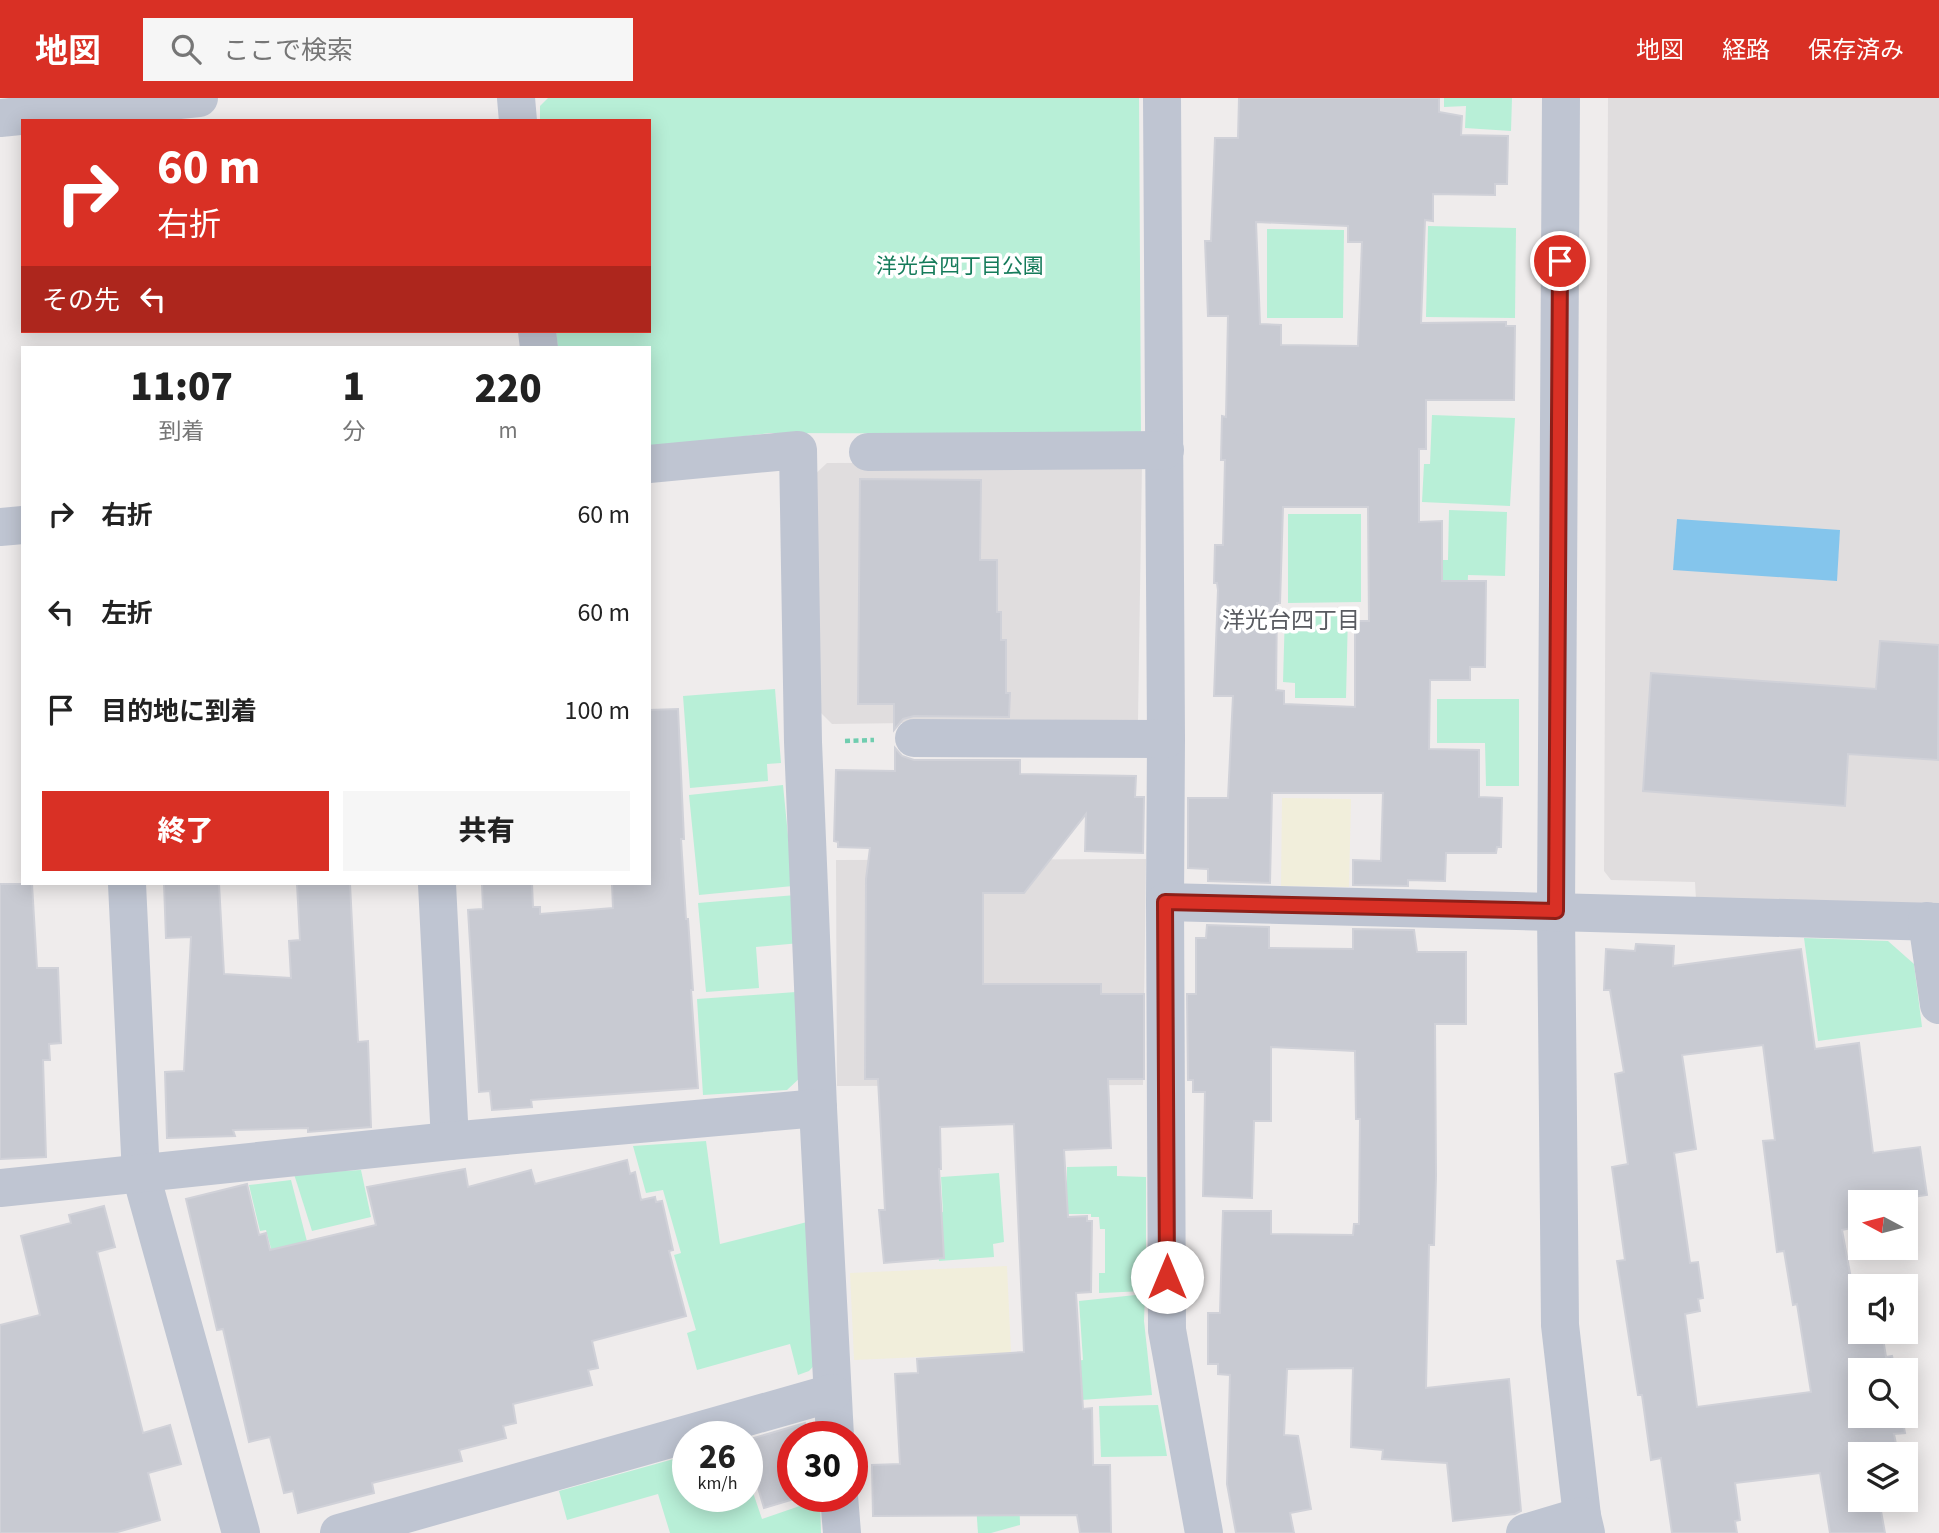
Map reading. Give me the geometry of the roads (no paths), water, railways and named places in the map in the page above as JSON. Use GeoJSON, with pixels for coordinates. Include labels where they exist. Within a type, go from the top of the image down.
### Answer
{"type":"FeatureCollection","features":[{"type":"Feature","properties":{"kind":"street"},"geometry":{"type":"LineString","coordinates":[[0,118],[199,98]]}},
{"type":"Feature","properties":{"kind":"street"},"geometry":{"type":"LineString","coordinates":[[516,98],[518,119]]}},
{"type":"Feature","properties":{"kind":"street"},"geometry":{"type":"LineString","coordinates":[[1161,98],[1165,450],[1167,1330],[1204,1533]]}},
{"type":"Feature","properties":{"kind":"street"},"geometry":{"type":"LineString","coordinates":[[1525,1533],[1584,1525],[1560,1325],[1556,911],[1561,98]]}},
{"type":"Feature","properties":{"kind":"street"},"geometry":{"type":"LineString","coordinates":[[651,464],[798,450],[803,742],[834,1421]]}},
{"type":"Feature","properties":{"kind":"street"},"geometry":{"type":"LineString","coordinates":[[868,452],[1165,450]]}},
{"type":"Feature","properties":{"kind":"street"},"geometry":{"type":"LineString","coordinates":[[0,527],[21,524]]}},
{"type":"Feature","properties":{"kind":"street"},"geometry":{"type":"LineString","coordinates":[[914,738],[1166,738]]}},
{"type":"Feature","properties":{"kind":"street"},"geometry":{"type":"LineString","coordinates":[[127,885],[141,1174],[241,1533]]}},
{"type":"Feature","properties":{"kind":"street"},"geometry":{"type":"LineString","coordinates":[[438,885],[450,1141]]}},
{"type":"Feature","properties":{"kind":"street"},"geometry":{"type":"LineString","coordinates":[[1165,902],[1933,921],[1939,1005]]}},
{"type":"Feature","properties":{"kind":"street"},"geometry":{"type":"LineString","coordinates":[[0,1188],[450,1141],[818,1108]]}},
{"type":"Feature","properties":{"kind":"street"},"geometry":{"type":"LineString","coordinates":[[339,1533],[832,1393]]}},
{"type":"Feature","properties":{"kind":"street"},"geometry":{"type":"LineString","coordinates":[[840,1512],[842,1533]]}},
{"type":"Feature","properties":{"kind":"water"},"geometry":{"type":"Polygon","coordinates":[[[1677,519],[1840,530],[1837,581],[1673,570],[1677,519]]]}},
{"type":"Feature","properties":{"kind":"district","name":"洋光台四丁目"},"geometry":{"type":"Point","coordinates":[1291,620]}},
{"type":"Feature","properties":{"kind":"park label","name":"洋光台四丁目公園"},"geometry":{"type":"Point","coordinates":[960,266]}}]}
